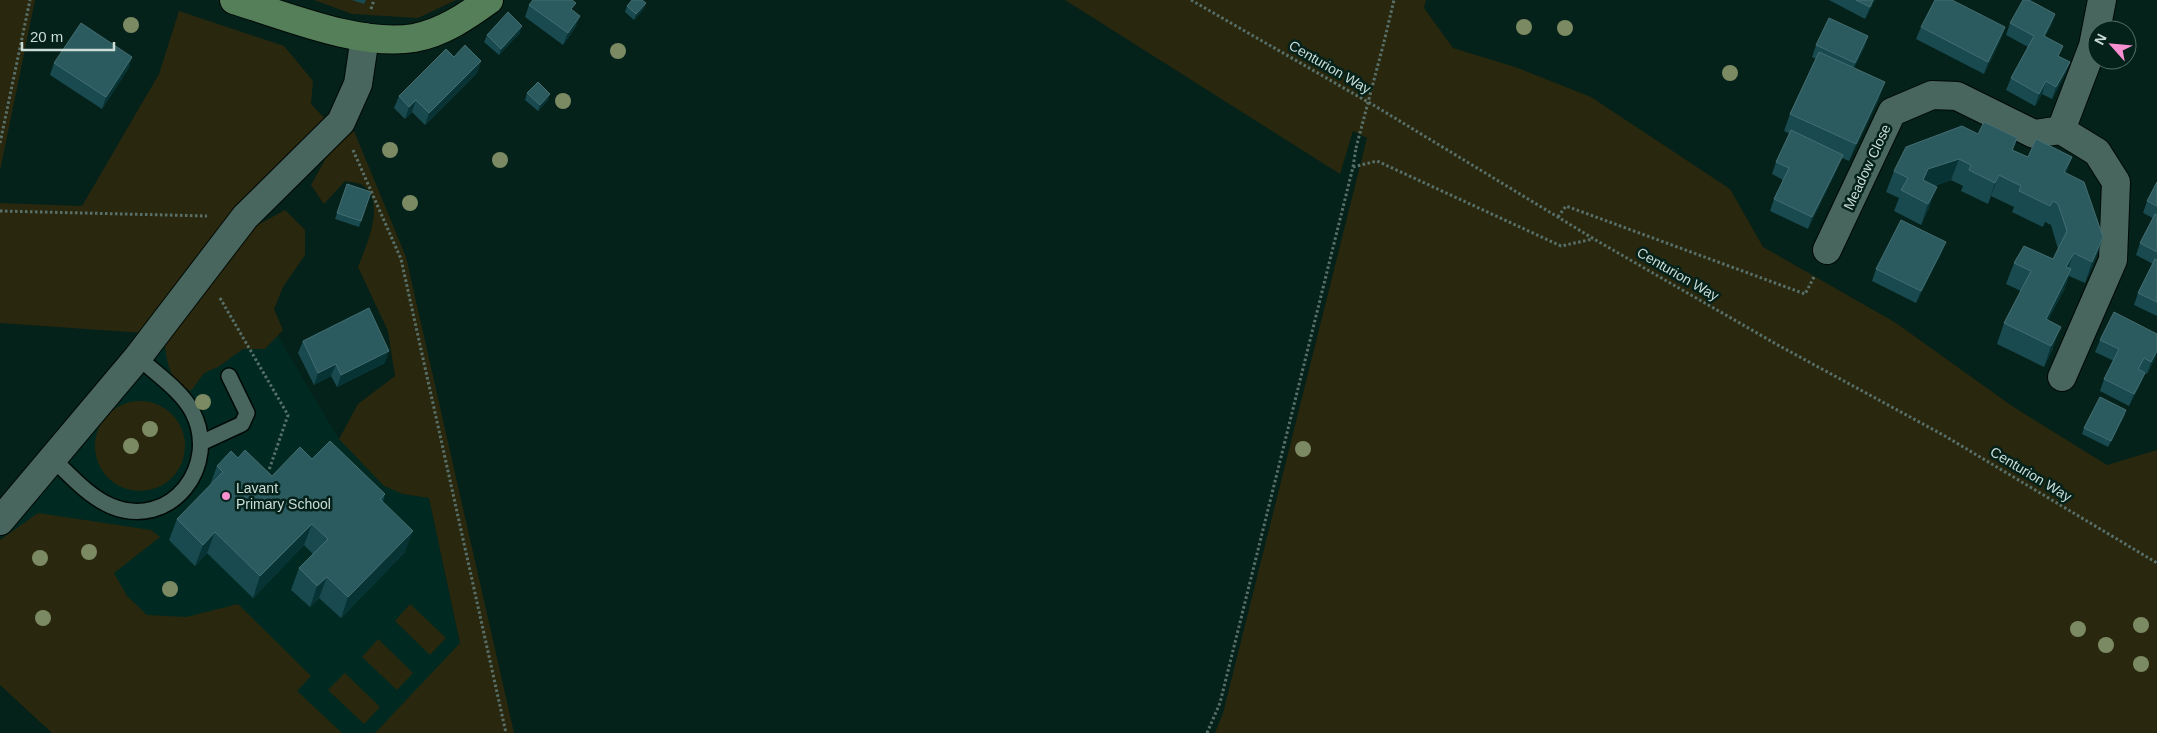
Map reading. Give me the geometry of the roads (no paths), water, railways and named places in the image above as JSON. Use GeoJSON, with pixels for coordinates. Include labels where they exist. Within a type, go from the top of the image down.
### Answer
{"type":"FeatureCollection","features":[{"type":"Feature","properties":{"kind":"main road"},"geometry":{"type":"LineString","coordinates":[[234,0],[308,23],[365,37],[389,40],[415,38],[435,32],[455,23],[489,0]]}},
{"type":"Feature","properties":{"kind":"street"},"geometry":{"type":"LineString","coordinates":[[2062,377],[2113,260],[2116,182],[2097,152],[2061,130],[2093,46],[2102,0]]}},
{"type":"Feature","properties":{"kind":"street"},"geometry":{"type":"LineString","coordinates":[[0,521],[138,357],[246,217],[341,122],[358,84],[365,37]]}},
{"type":"Feature","properties":{"kind":"street","name":"Meadow Close"},"geometry":{"type":"LineString","coordinates":[[1827,250],[1892,112],[1932,95],[1957,96],[2034,134],[2061,130]]}},
{"type":"Feature","properties":{"kind":"lane"},"geometry":{"type":"LineString","coordinates":[[52,458],[94,496],[112,506],[132,511],[152,509],[171,501],[187,487],[197,469],[201,443],[200,428],[191,409],[138,357]]}},
{"type":"Feature","properties":{"kind":"lane"},"geometry":{"type":"LineString","coordinates":[[201,443],[242,424],[247,413],[229,376]]}},
{"type":"Feature","properties":{"kind":"place","name":"Lavant Primary School"},"geometry":{"type":"Point","coordinates":[226,496]}}]}
